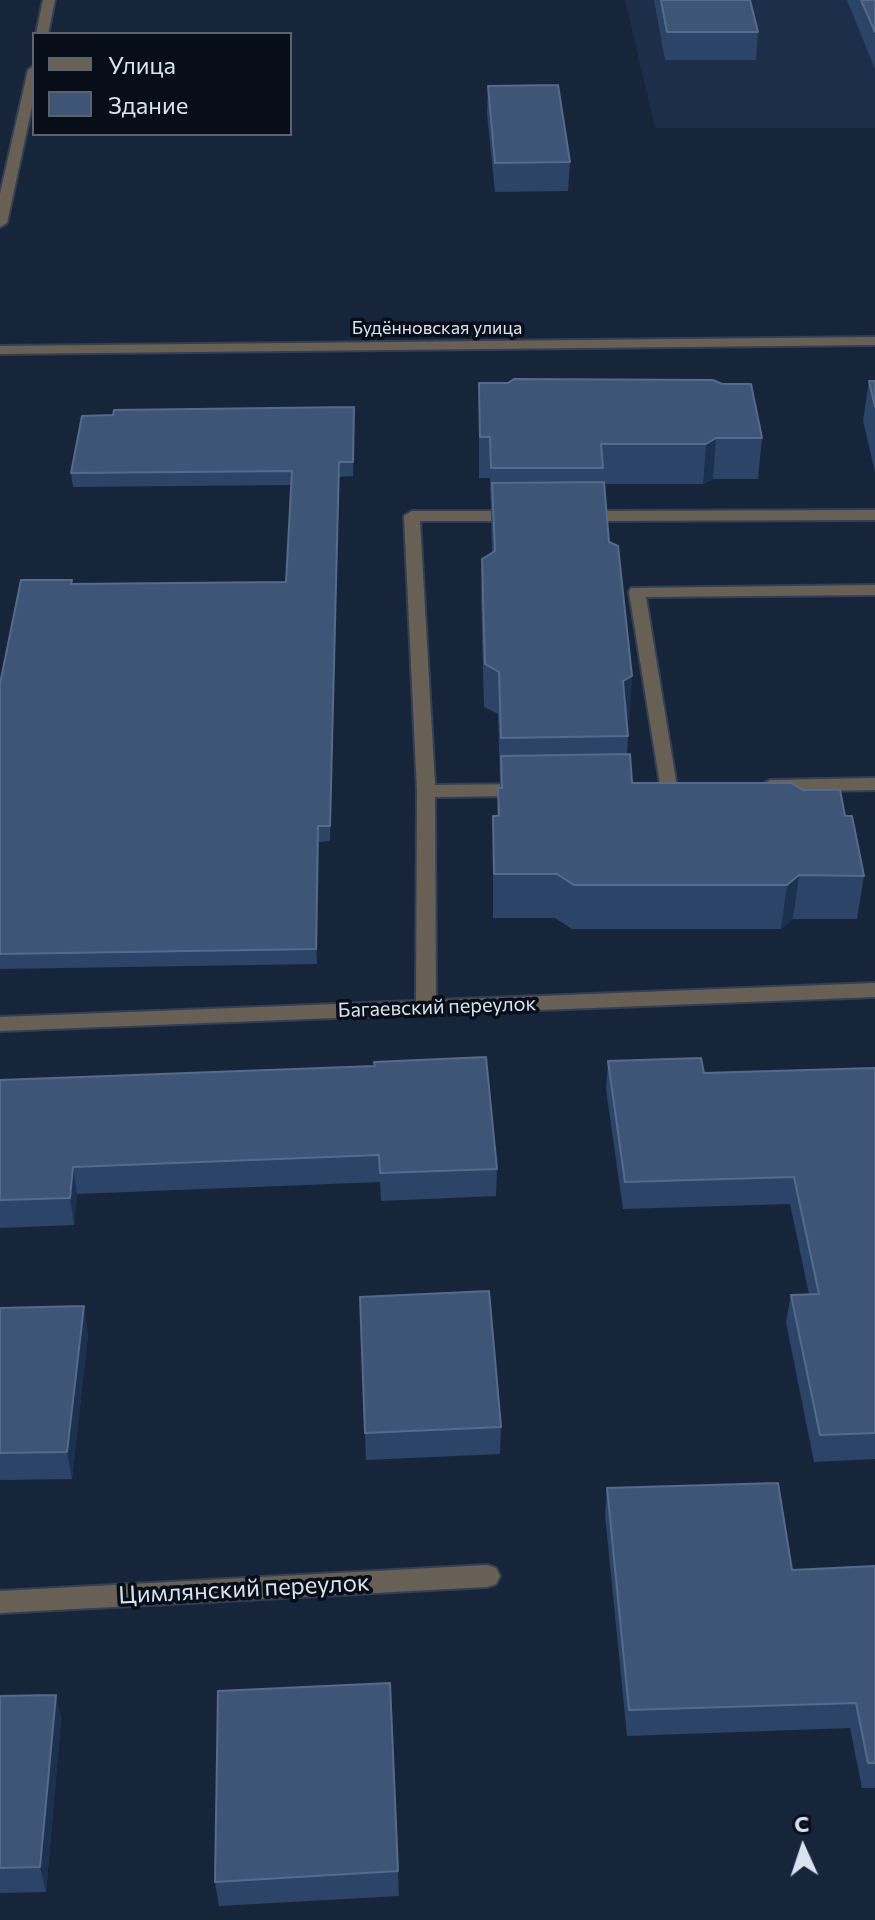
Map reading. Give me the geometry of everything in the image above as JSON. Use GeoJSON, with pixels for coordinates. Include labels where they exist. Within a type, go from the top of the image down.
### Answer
{"type":"FeatureCollection","features":[{"type":"Feature","properties":{"kind":"street"},"geometry":{"type":"LineString","coordinates":[[42,32],[49,0]]}},
{"type":"Feature","properties":{"kind":"street"},"geometry":{"type":"LineString","coordinates":[[0,223],[32,79]]}},
{"type":"Feature","properties":{"kind":"street","name":"Будённовская улица"},"geometry":{"type":"LineString","coordinates":[[0,350],[875,341]]}},
{"type":"Feature","properties":{"kind":"street"},"geometry":{"type":"LineString","coordinates":[[426,1007],[426,791],[412,516],[875,515]]}},
{"type":"Feature","properties":{"kind":"street"},"geometry":{"type":"LineString","coordinates":[[668,787],[637,592],[875,590]]}},
{"type":"Feature","properties":{"kind":"street"},"geometry":{"type":"LineString","coordinates":[[748,786],[875,784]]}},
{"type":"Feature","properties":{"kind":"street"},"geometry":{"type":"LineString","coordinates":[[426,791],[547,789]]}},
{"type":"Feature","properties":{"kind":"street","name":"Багаевский переулок"},"geometry":{"type":"LineString","coordinates":[[0,1024],[875,990]]}},
{"type":"Feature","properties":{"kind":"street","name":"Цимлянский переулок"},"geometry":{"type":"LineString","coordinates":[[0,1602],[487,1576]]}},
{"type":"Feature","properties":{"kind":"shaded area"},"geometry":{"type":"Polygon","coordinates":[[[625,0],[875,0],[875,128],[655,128],[625,0]]]}},
{"type":"Feature","properties":{"kind":"building"},"geometry":{"type":"Polygon","coordinates":[[[661,0],[750,0],[758,32],[667,32],[661,0]]]}},
{"type":"Feature","properties":{"kind":"building"},"geometry":{"type":"Polygon","coordinates":[[[861,0],[875,0],[875,32],[861,0]]]}},
{"type":"Feature","properties":{"kind":"building"},"geometry":{"type":"Polygon","coordinates":[[[558,85],[570,162],[495,163],[488,86],[558,85]]]}},
{"type":"Feature","properties":{"kind":"building"},"geometry":{"type":"Polygon","coordinates":[[[514,379],[713,380],[722,384],[751,384],[762,438],[716,438],[706,444],[601,444],[603,468],[491,468],[490,437],[480,437],[479,383],[508,383],[514,379]]]}},
{"type":"Feature","properties":{"kind":"building"},"geometry":{"type":"Polygon","coordinates":[[[869,381],[875,381],[875,407],[869,381]]]}},
{"type":"Feature","properties":{"kind":"building"},"geometry":{"type":"Polygon","coordinates":[[[354,407],[353,462],[339,462],[330,826],[318,826],[316,949],[0,954],[0,684],[21,580],[72,580],[71,584],[286,582],[292,471],[71,473],[82,416],[113,415],[114,410],[354,407]]]}},
{"type":"Feature","properties":{"kind":"building"},"geometry":{"type":"Polygon","coordinates":[[[604,482],[609,542],[618,546],[632,676],[623,681],[628,736],[501,738],[499,672],[485,664],[482,559],[495,551],[492,483],[604,482]]]}},
{"type":"Feature","properties":{"kind":"building"},"geometry":{"type":"Polygon","coordinates":[[[630,754],[632,783],[791,783],[803,790],[840,790],[845,816],[852,816],[864,876],[799,875],[787,885],[574,885],[557,874],[494,874],[493,816],[499,816],[501,756],[630,754]]]}},
{"type":"Feature","properties":{"kind":"building"},"geometry":{"type":"Polygon","coordinates":[[[486,1057],[497,1169],[380,1173],[379,1155],[73,1167],[70,1198],[0,1200],[0,1080],[375,1066],[374,1062],[486,1057]]]}},
{"type":"Feature","properties":{"kind":"building"},"geometry":{"type":"Polygon","coordinates":[[[701,1058],[704,1073],[875,1068],[875,1433],[820,1435],[791,1295],[819,1294],[794,1177],[625,1182],[608,1061],[701,1058]]]}},
{"type":"Feature","properties":{"kind":"building"},"geometry":{"type":"Polygon","coordinates":[[[489,1291],[501,1427],[365,1433],[360,1297],[489,1291]]]}},
{"type":"Feature","properties":{"kind":"building"},"geometry":{"type":"Polygon","coordinates":[[[84,1306],[67,1452],[0,1453],[0,1308],[84,1306]]]}},
{"type":"Feature","properties":{"kind":"building"},"geometry":{"type":"Polygon","coordinates":[[[778,1483],[792,1570],[875,1566],[875,1763],[868,1763],[856,1703],[629,1710],[607,1488],[778,1483]]]}},
{"type":"Feature","properties":{"kind":"building"},"geometry":{"type":"Polygon","coordinates":[[[390,1683],[398,1871],[215,1882],[218,1691],[390,1683]]]}},
{"type":"Feature","properties":{"kind":"building"},"geometry":{"type":"Polygon","coordinates":[[[56,1695],[40,1867],[0,1868],[0,1696],[56,1695]]]}}]}
